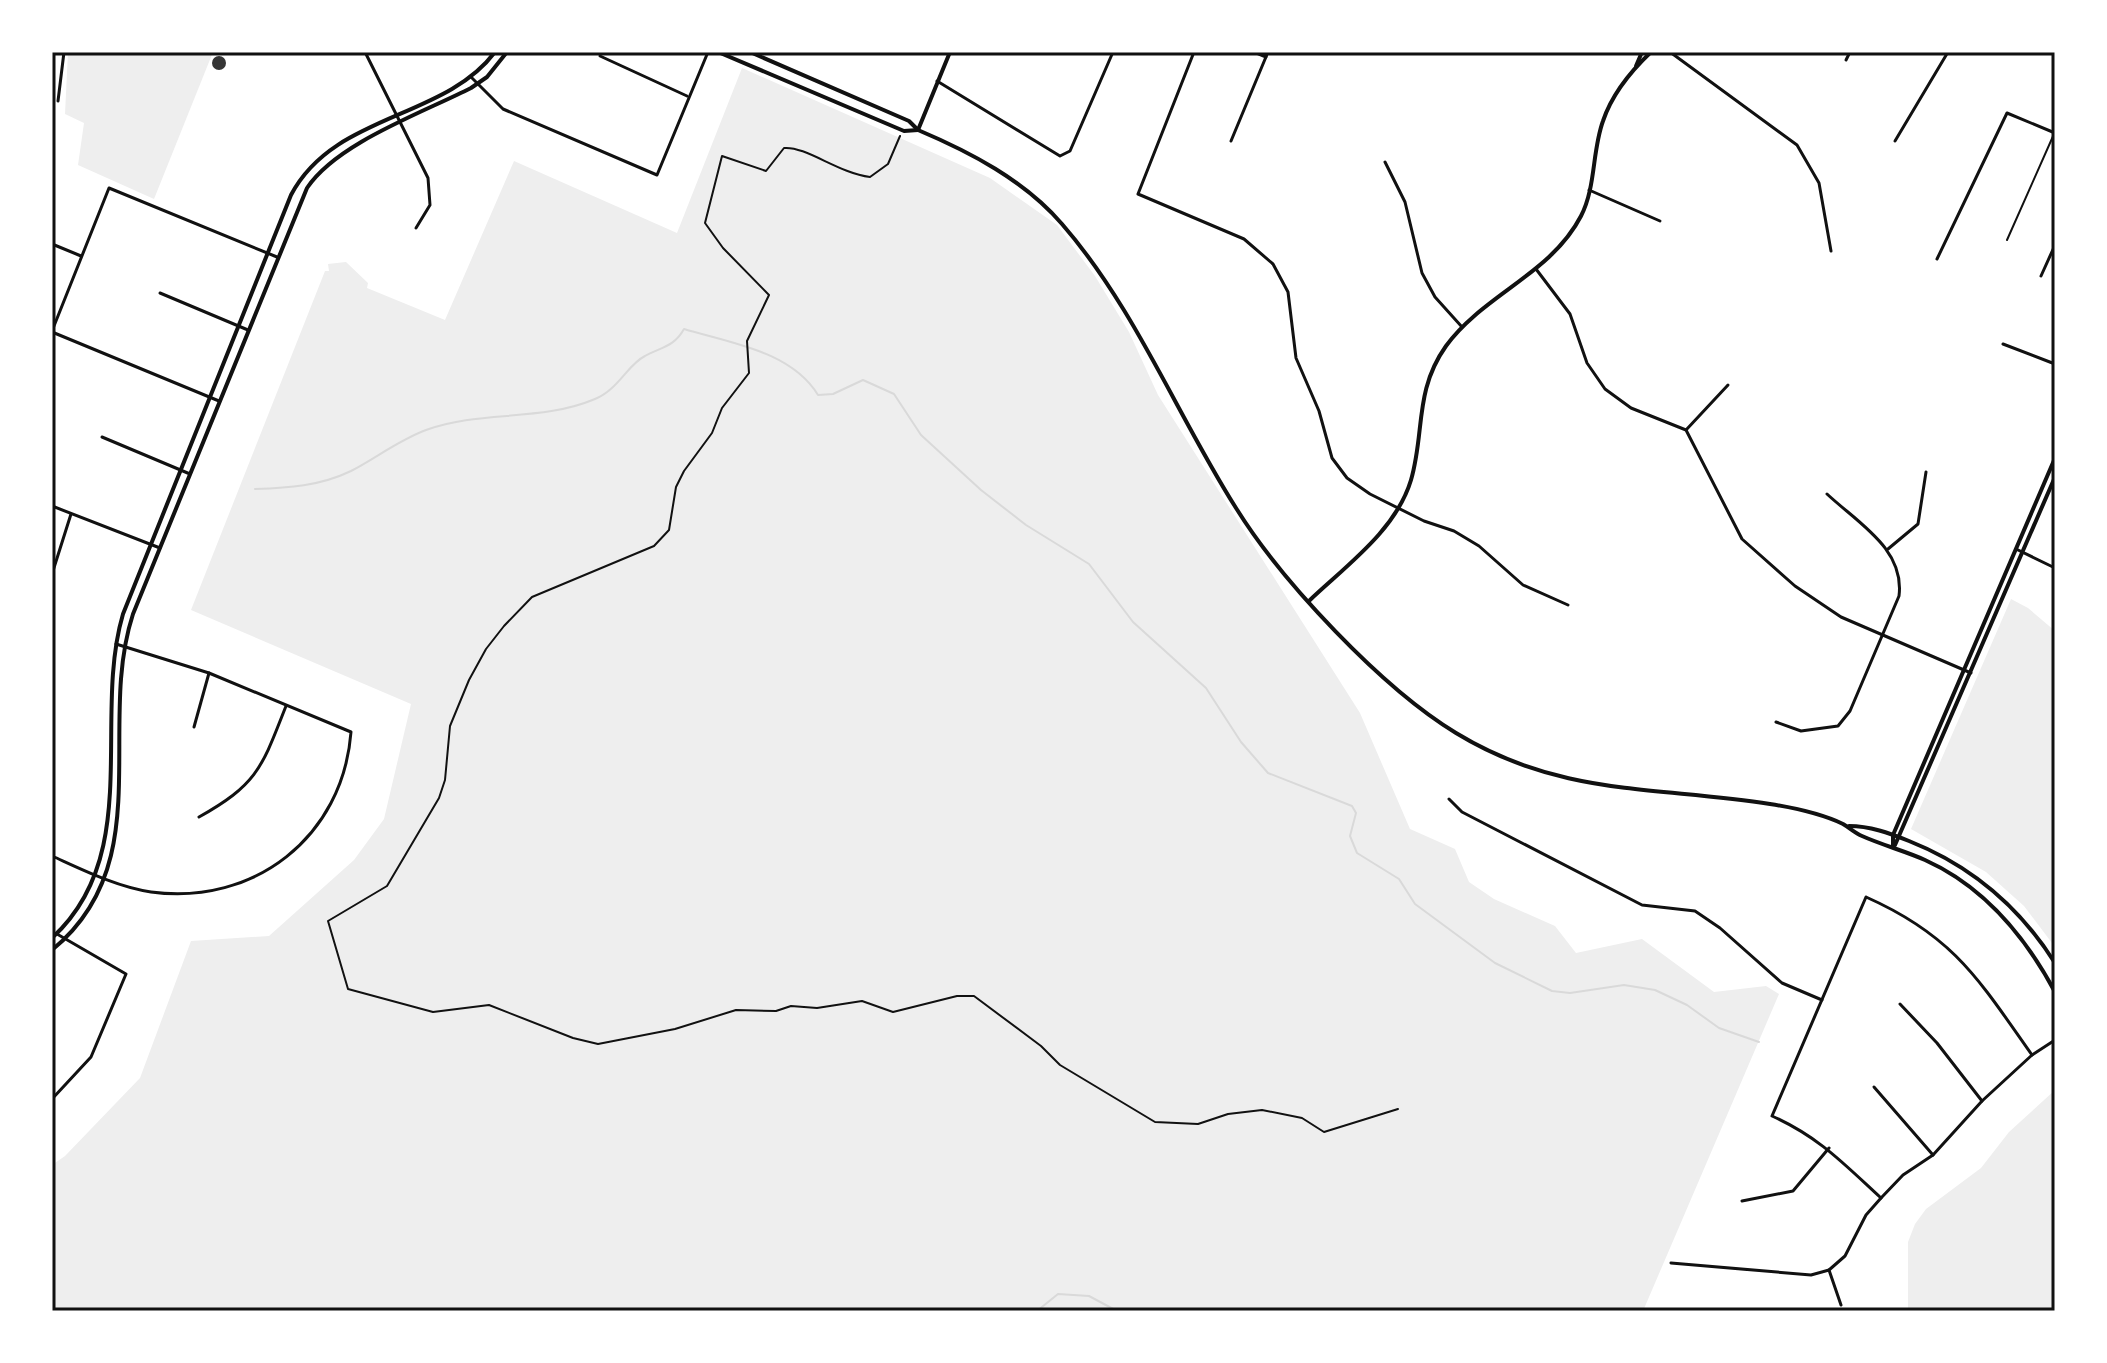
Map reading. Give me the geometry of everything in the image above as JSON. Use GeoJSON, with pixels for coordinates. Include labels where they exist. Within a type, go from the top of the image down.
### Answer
{"type":"FeatureCollection","features":[{"type":"Feature","properties":{"kind":"street"},"geometry":{"type":"LineString","coordinates":[[58,101],[64,52]]}},
{"type":"Feature","properties":{"kind":"street"},"geometry":{"type":"LineString","coordinates":[[365,52],[399,114],[432,189],[430,205],[416,228]]}},
{"type":"Feature","properties":{"kind":"street"},"geometry":{"type":"LineString","coordinates":[[52,1099],[79,1072],[96,1048],[126,974],[54,936],[83,899],[94,875],[108,820],[112,663],[123,614],[291,195],[307,169],[333,147],[471,77],[495,52]]}},
{"type":"Feature","properties":{"kind":"street"},"geometry":{"type":"LineString","coordinates":[[52,950],[80,921],[104,878],[115,844],[119,814],[125,644],[160,548],[277,257],[315,175],[340,154],[487,77],[507,52]]}},
{"type":"Feature","properties":{"kind":"street"},"geometry":{"type":"LineString","coordinates":[[471,77],[503,109],[657,175],[687,96],[708,52]]}},
{"type":"Feature","properties":{"kind":"street"},"geometry":{"type":"LineString","coordinates":[[718,52],[904,131],[918,130]]}},
{"type":"Feature","properties":{"kind":"street"},"geometry":{"type":"LineString","coordinates":[[750,52],[909,121],[918,130],[999,170],[1061,223],[1126,316],[1235,508],[1274,563],[1399,690],[1432,717],[1493,754],[1565,780],[1768,803],[1816,812],[1847,826],[1858,835],[1946,870],[1998,910],[2029,948],[2055,992]]}},
{"type":"Feature","properties":{"kind":"street"},"geometry":{"type":"LineString","coordinates":[[918,130],[950,52]]}},
{"type":"Feature","properties":{"kind":"street"},"geometry":{"type":"LineString","coordinates":[[937,81],[1060,156],[1067,154],[1113,52]]}},
{"type":"Feature","properties":{"kind":"street"},"geometry":{"type":"LineString","coordinates":[[1194,52],[1138,193],[1240,237],[1271,261],[1288,292],[1295,354],[1317,405],[1332,458],[1358,487],[1454,531],[1479,546],[1523,585],[1568,605]]}},
{"type":"Feature","properties":{"kind":"street"},"geometry":{"type":"LineString","coordinates":[[1231,141],[1267,54],[1254,52]]}},
{"type":"Feature","properties":{"kind":"street"},"geometry":{"type":"LineString","coordinates":[[1310,600],[1381,532],[1399,508],[1414,467],[1425,387],[1439,356],[1462,327],[1560,247],[1581,215],[1603,122],[1642,52]]}},
{"type":"Feature","properties":{"kind":"street"},"geometry":{"type":"LineString","coordinates":[[1635,68],[1651,52]]}},
{"type":"Feature","properties":{"kind":"street"},"geometry":{"type":"LineString","coordinates":[[1670,52],[1797,145],[1819,183],[1831,251]]}},
{"type":"Feature","properties":{"kind":"street"},"geometry":{"type":"LineString","coordinates":[[1846,60],[1850,52]]}},
{"type":"Feature","properties":{"kind":"street"},"geometry":{"type":"LineString","coordinates":[[1895,141],[1948,52]]}},
{"type":"Feature","properties":{"kind":"street"},"geometry":{"type":"LineString","coordinates":[[600,56],[687,96]]}},
{"type":"Feature","properties":{"kind":"street"},"geometry":{"type":"LineString","coordinates":[[1937,259],[2007,113],[2055,133]]}},
{"type":"Feature","properties":{"kind":"street"},"geometry":{"type":"LineString","coordinates":[[1385,162],[1403,197],[1414,251],[1425,280],[1462,327]]}},
{"type":"Feature","properties":{"kind":"street"},"geometry":{"type":"LineString","coordinates":[[219,401],[52,331],[81,256],[109,188],[277,257]]}},
{"type":"Feature","properties":{"kind":"street"},"geometry":{"type":"LineString","coordinates":[[1589,190],[1660,221]]}},
{"type":"Feature","properties":{"kind":"street"},"geometry":{"type":"LineString","coordinates":[[52,244],[81,256]]}},
{"type":"Feature","properties":{"kind":"street"},"geometry":{"type":"LineString","coordinates":[[2041,276],[2055,245]]}},
{"type":"Feature","properties":{"kind":"street"},"geometry":{"type":"LineString","coordinates":[[1536,269],[1570,314],[1587,363],[1599,383],[1631,408],[1686,430],[1742,539],[1795,586],[1841,617],[1971,673]]}},
{"type":"Feature","properties":{"kind":"street"},"geometry":{"type":"LineString","coordinates":[[160,293],[248,330]]}},
{"type":"Feature","properties":{"kind":"street"},"geometry":{"type":"LineString","coordinates":[[2003,344],[2055,364]]}},
{"type":"Feature","properties":{"kind":"street"},"geometry":{"type":"LineString","coordinates":[[1686,430],[1728,385]]}},
{"type":"Feature","properties":{"kind":"street"},"geometry":{"type":"LineString","coordinates":[[102,437],[190,474]]}},
{"type":"Feature","properties":{"kind":"street"},"geometry":{"type":"LineString","coordinates":[[1893,847],[1893,835],[2055,458]]}},
{"type":"Feature","properties":{"kind":"street"},"geometry":{"type":"LineString","coordinates":[[1888,549],[1918,524],[1926,472]]}},
{"type":"Feature","properties":{"kind":"street"},"geometry":{"type":"LineString","coordinates":[[1893,847],[1901,838],[2055,477]]}},
{"type":"Feature","properties":{"kind":"street"},"geometry":{"type":"LineString","coordinates":[[1776,722],[1801,731],[1838,726],[1850,711],[1899,596],[1901,579],[1888,549],[1827,494]]}},
{"type":"Feature","properties":{"kind":"street"},"geometry":{"type":"LineString","coordinates":[[52,506],[160,548]]}},
{"type":"Feature","properties":{"kind":"street"},"geometry":{"type":"LineString","coordinates":[[52,574],[71,514]]}},
{"type":"Feature","properties":{"kind":"street"},"geometry":{"type":"LineString","coordinates":[[2016,549],[2055,568]]}},
{"type":"Feature","properties":{"kind":"street"},"geometry":{"type":"LineString","coordinates":[[52,856],[94,875],[149,892],[198,894],[248,882],[275,867],[302,845],[334,800],[348,759],[351,732],[209,673],[125,644],[116,644]]}},
{"type":"Feature","properties":{"kind":"street"},"geometry":{"type":"LineString","coordinates":[[194,727],[209,673]]}},
{"type":"Feature","properties":{"kind":"street"},"geometry":{"type":"LineString","coordinates":[[199,817],[232,799],[255,776],[286,706]]}},
{"type":"Feature","properties":{"kind":"street"},"geometry":{"type":"LineString","coordinates":[[1449,799],[1462,812],[1642,905],[1695,911],[1720,928],[1782,983],[1822,1000]]}},
{"type":"Feature","properties":{"kind":"street"},"geometry":{"type":"LineString","coordinates":[[1847,826],[1866,826],[1955,862],[1980,879],[2021,916],[2055,963]]}},
{"type":"Feature","properties":{"kind":"street"},"geometry":{"type":"LineString","coordinates":[[1881,1198],[1829,1148],[1805,1131],[1772,1116],[1866,897],[1927,928],[1952,951],[1979,980],[2032,1055]]}},
{"type":"Feature","properties":{"kind":"street"},"geometry":{"type":"LineString","coordinates":[[1900,1004],[1937,1043],[1982,1101]]}},
{"type":"Feature","properties":{"kind":"street"},"geometry":{"type":"LineString","coordinates":[[1671,1263],[1811,1275],[1829,1270],[1845,1256],[1866,1215],[1903,1175],[1933,1155],[1982,1101],[2032,1055],[2055,1040]]}},
{"type":"Feature","properties":{"kind":"street"},"geometry":{"type":"LineString","coordinates":[[1874,1087],[1933,1155]]}},
{"type":"Feature","properties":{"kind":"street"},"geometry":{"type":"LineString","coordinates":[[1742,1201],[1793,1191],[1829,1148]]}},
{"type":"Feature","properties":{"kind":"street"},"geometry":{"type":"LineString","coordinates":[[1829,1270],[1841,1305]]}},
{"type":"Feature","properties":{"kind":"lane"},"geometry":{"type":"LineString","coordinates":[[2007,240],[2055,133]]}},
{"type":"Feature","properties":{"kind":"lane"},"geometry":{"type":"LineString","coordinates":[[900,136],[888,164],[870,177],[833,168],[796,147],[784,148],[766,171],[722,156],[705,223],[723,248],[769,295],[747,341],[749,373],[722,408],[712,433],[684,471],[676,487],[674,513],[666,534],[654,546],[532,597],[486,649],[450,726],[445,780],[439,798],[387,886],[328,921],[348,989],[433,1012],[489,1005],[573,1038],[598,1044],[675,1029],[736,1010],[776,1011],[791,1006],[817,1008],[862,1001],[893,1012],[957,996],[974,996],[1041,1046],[1060,1065],[1155,1122],[1198,1124],[1228,1114],[1262,1110],[1302,1118],[1324,1132],[1398,1109]]}},
{"type":"Feature","properties":{"kind":"shaded area"},"geometry":{"type":"Polygon","coordinates":[[[68,52],[213,52],[154,199],[78,165],[84,123],[65,114],[68,52]]]}},
{"type":"Feature","properties":{"kind":"shaded area"},"geometry":{"type":"Polygon","coordinates":[[[742,68],[990,178],[1057,225],[1095,276],[1129,332],[1158,395],[1360,713],[1410,829],[1455,849],[1469,882],[1494,899],[1555,926],[1576,953],[1642,939],[1714,992],[1766,986],[1779,994],[1643,1311],[52,1311],[52,1165],[65,1156],[140,1078],[191,941],[269,936],[354,860],[384,819],[411,704],[191,610],[325,271],[329,271],[328,264],[346,262],[368,283],[367,288],[445,320],[514,161],[677,233],[742,68]]]}},
{"type":"Feature","properties":{"kind":"shaded area"},"geometry":{"type":"Polygon","coordinates":[[[2011,599],[2028,608],[2055,631],[2055,947],[2024,906],[1986,872],[1911,829],[2011,599]]]}},
{"type":"Feature","properties":{"kind":"shaded area"},"geometry":{"type":"Polygon","coordinates":[[[2055,1090],[2055,1302],[2051,1311],[1908,1311],[1908,1242],[1915,1224],[1926,1209],[1981,1168],[2009,1132],[2055,1090]]]}},
{"type":"Feature","properties":{"kind":"building"},"geometry":{"type":"Polygon","coordinates":[[[219,56],[226,63],[219,70],[212,63],[219,56]]]}},
{"type":"Feature","properties":{"kind":"waterway"},"geometry":{"type":"LineString","coordinates":[[255,489],[328,480],[351,471],[416,434],[447,424],[553,411],[595,399],[611,389],[639,360],[671,343],[684,329],[776,358],[806,380],[818,395],[833,394],[863,380],[894,394],[921,435],[981,490],[1026,525],[1089,564],[1133,622],[1206,688],[1241,742],[1268,773],[1352,806],[1356,813],[1350,836],[1357,853],[1399,879],[1415,904],[1495,963],[1552,991],[1570,993],[1624,985],[1655,990],[1687,1005],[1719,1028],[1759,1042]]}},
{"type":"Feature","properties":{"kind":"waterway"},"geometry":{"type":"LineString","coordinates":[[1037,1311],[1058,1294],[1089,1296],[1117,1311]]}}]}
